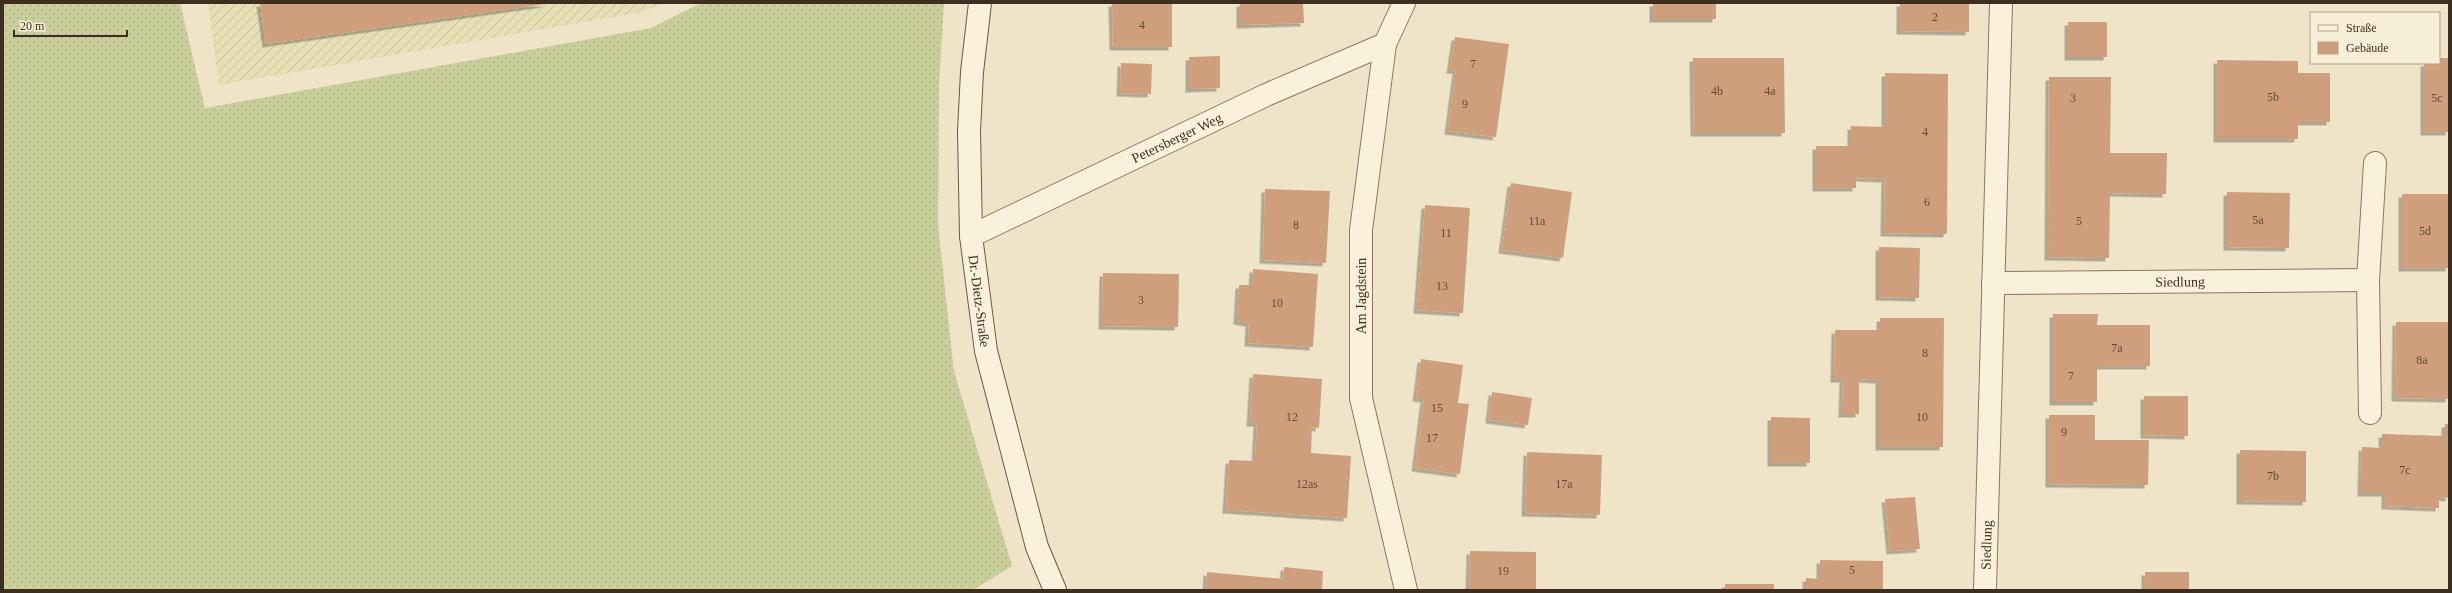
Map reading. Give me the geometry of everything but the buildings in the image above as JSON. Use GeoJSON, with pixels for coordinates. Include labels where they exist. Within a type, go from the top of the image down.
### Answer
{"type":"FeatureCollection","features":[{"type":"Feature","properties":{"kind":"street","name":"Dr.-Dietz-Straße"},"geometry":{"type":"LineString","coordinates":[[980,3],[972,72],[969,131],[971,236],[986,351],[1037,547],[1055,590]]}},
{"type":"Feature","properties":{"kind":"street","name":"Am Jagdstein"},"geometry":{"type":"LineString","coordinates":[[1404,3],[1385,44],[1361,230],[1361,398],[1406,590]]}},
{"type":"Feature","properties":{"kind":"street","name":"Siedlung"},"geometry":{"type":"LineString","coordinates":[[1985,590],[2001,3]]}},
{"type":"Feature","properties":{"kind":"street","name":"Petersberger Weg"},"geometry":{"type":"LineString","coordinates":[[971,236],[1266,95],[1385,44]]}},
{"type":"Feature","properties":{"kind":"street"},"geometry":{"type":"LineString","coordinates":[[2370,413],[2368,280],[2375,163]]}},
{"type":"Feature","properties":{"kind":"street","name":"Siedlung"},"geometry":{"type":"LineString","coordinates":[[1993,283],[2368,280]]}},
{"type":"Feature","properties":{"kind":"shaded area"},"geometry":{"type":"Polygon","coordinates":[[[208,3],[663,3],[643,12],[219,85],[208,3]]]}},
{"type":"Feature","properties":{"kind":"green space"},"geometry":{"type":"Polygon","coordinates":[[[3,3],[180,3],[205,108],[651,28],[701,3],[944,3],[939,85],[938,225],[954,371],[1012,566],[973,590],[3,590],[3,3]]]}}]}
